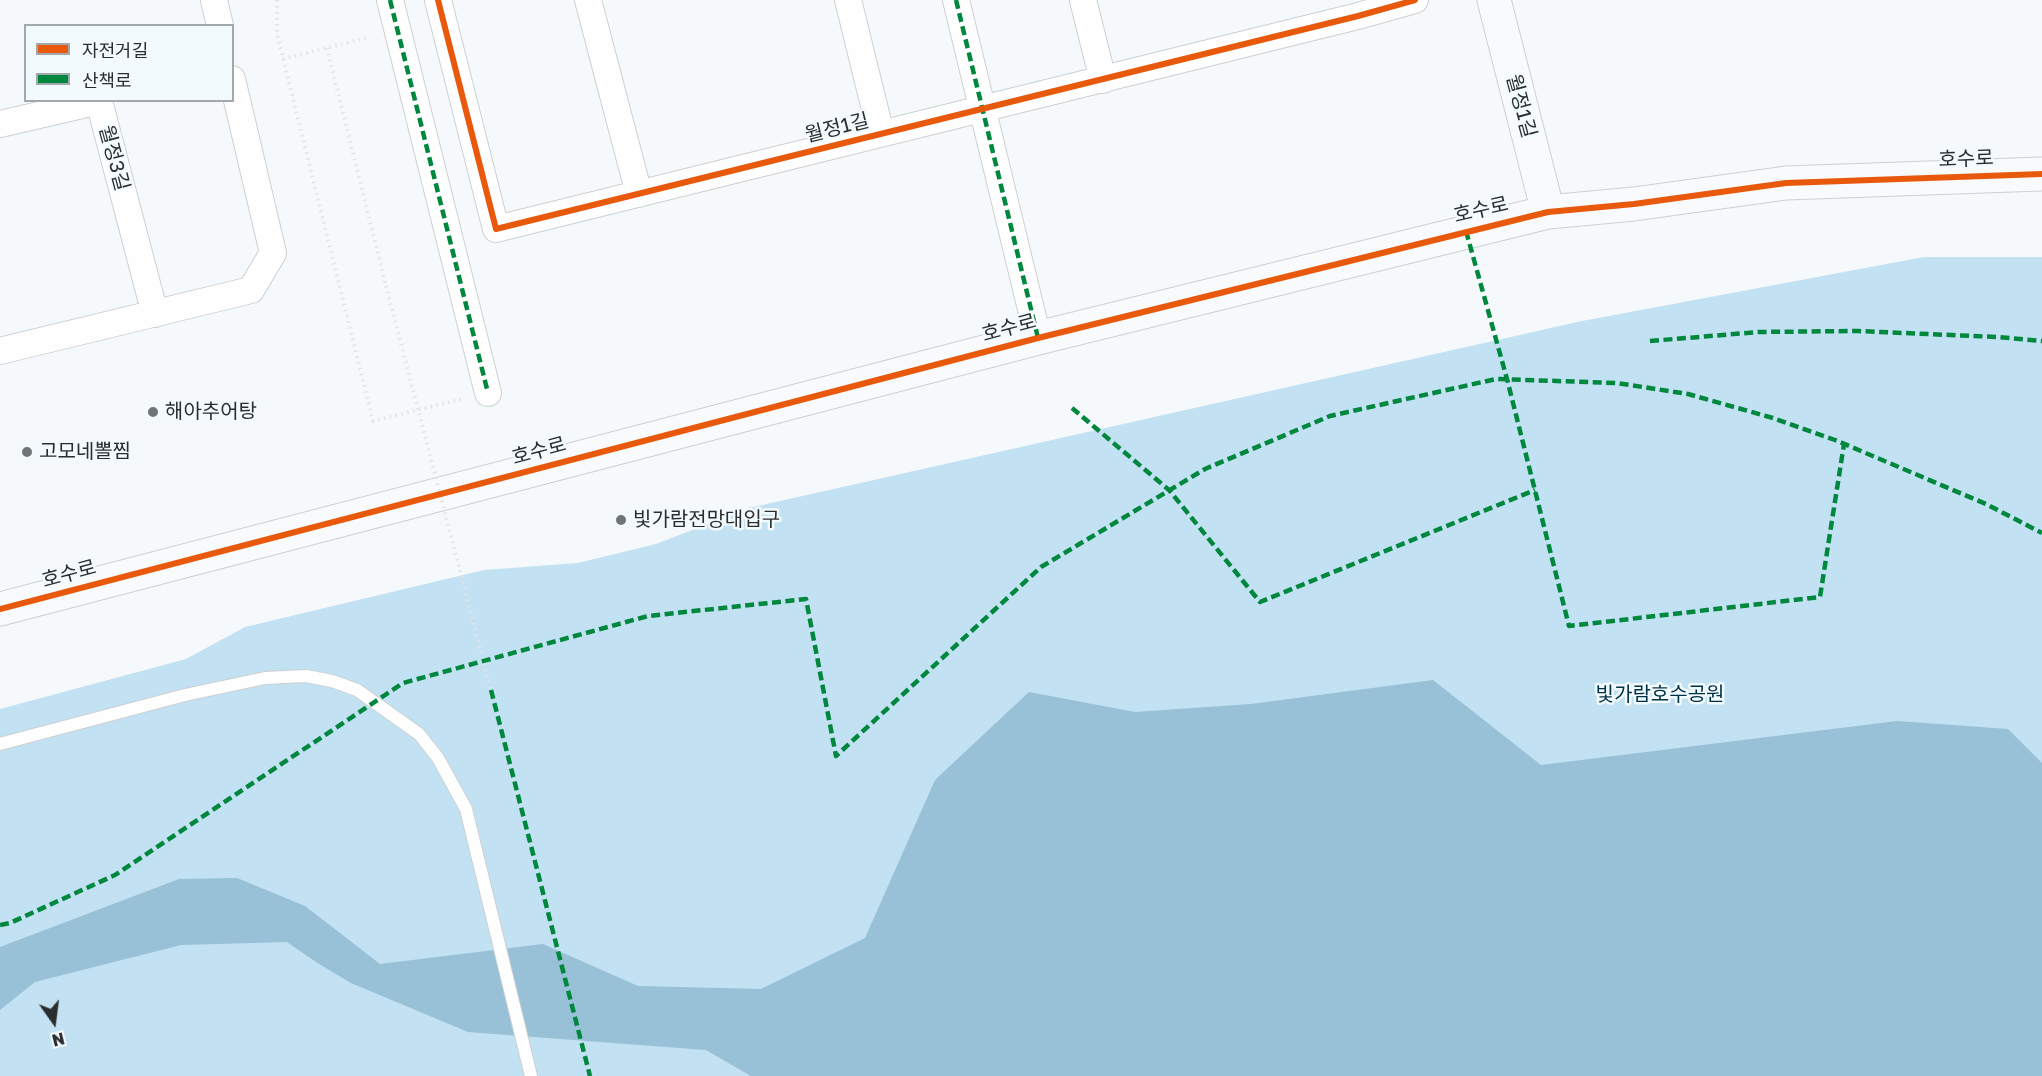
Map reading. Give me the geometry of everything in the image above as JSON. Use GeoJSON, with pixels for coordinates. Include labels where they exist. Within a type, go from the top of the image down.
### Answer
{"type":"FeatureCollection","features":[{"type":"Feature","properties":{"kind":"street"},"geometry":{"type":"LineString","coordinates":[[214,0],[220,24]]}},
{"type":"Feature","properties":{"kind":"street"},"geometry":{"type":"LineString","coordinates":[[390,0],[488,393]]}},
{"type":"Feature","properties":{"kind":"street","name":"월정1길"},"geometry":{"type":"LineString","coordinates":[[438,0],[496,229],[1102,80],[1356,8],[1415,0]]}},
{"type":"Feature","properties":{"kind":"street"},"geometry":{"type":"LineString","coordinates":[[588,0],[639,194]]}},
{"type":"Feature","properties":{"kind":"street","name":"월정1길"},"geometry":{"type":"LineString","coordinates":[[848,0],[881,134]]}},
{"type":"Feature","properties":{"kind":"street"},"geometry":{"type":"LineString","coordinates":[[956,0],[1038,338]]}},
{"type":"Feature","properties":{"kind":"street"},"geometry":{"type":"LineString","coordinates":[[1083,0],[1102,80]]}},
{"type":"Feature","properties":{"kind":"street","name":"월정1길"},"geometry":{"type":"LineString","coordinates":[[1494,0],[1548,212]]}},
{"type":"Feature","properties":{"kind":"street"},"geometry":{"type":"LineString","coordinates":[[0,351],[251,290],[273,253],[234,87]]}},
{"type":"Feature","properties":{"kind":"street","name":"월정3길"},"geometry":{"type":"LineString","coordinates":[[0,124],[95,102]]}},
{"type":"Feature","properties":{"kind":"street","name":"월정3길"},"geometry":{"type":"LineString","coordinates":[[99,102],[155,314]]}},
{"type":"Feature","properties":{"kind":"street","name":"호수로"},"geometry":{"type":"LineString","coordinates":[[0,609],[1038,338],[1548,212],[1634,204],[1786,183],[2042,174]]}},
{"type":"Feature","properties":{"kind":"lane"},"geometry":{"type":"LineString","coordinates":[[0,744],[185,695],[265,678],[306,676],[332,681],[357,690],[419,734],[438,758],[466,809],[531,1076]]}},
{"type":"Feature","properties":{"kind":"path"},"geometry":{"type":"LineString","coordinates":[[277,0],[277,34],[373,421],[488,393]]}},
{"type":"Feature","properties":{"kind":"path"},"geometry":{"type":"LineString","coordinates":[[283,59],[397,30]]}},
{"type":"Feature","properties":{"kind":"path"},"geometry":{"type":"LineString","coordinates":[[327,48],[491,690]]}},
{"type":"Feature","properties":{"kind":"green space","name":"빛가람호수공원"},"geometry":{"type":"Polygon","coordinates":[[[1924,257],[2042,257],[2042,1076],[0,1076],[0,709],[186,659],[245,627],[484,570],[578,563],[656,544],[749,508],[1582,321],[1924,257]]]}},
{"type":"Feature","properties":{"kind":"shaded area"},"geometry":{"type":"Polygon","coordinates":[[[1433,680],[1541,765],[1897,721],[2008,729],[2042,763],[2042,1076],[751,1076],[706,1050],[468,1032],[351,983],[287,942],[181,945],[35,982],[0,1010],[0,947],[179,879],[237,878],[305,906],[380,964],[543,944],[638,986],[761,989],[865,938],[935,780],[1029,692],[1135,712],[1251,704],[1433,680]]]}},
{"type":"Feature","properties":{"kind":"marked path"},"geometry":{"type":"LineString","coordinates":[[390,0],[488,393]]}},
{"type":"Feature","properties":{"kind":"marked path"},"geometry":{"type":"LineString","coordinates":[[956,0],[1038,338]]}},
{"type":"Feature","properties":{"kind":"marked path"},"geometry":{"type":"LineString","coordinates":[[1466,231],[1507,379],[1569,626],[1820,597],[1844,444]]}},
{"type":"Feature","properties":{"kind":"marked path"},"geometry":{"type":"LineString","coordinates":[[1650,341],[1758,332],[1858,331],[2042,341]]}},
{"type":"Feature","properties":{"kind":"marked path"},"geometry":{"type":"LineString","coordinates":[[0,925],[10,923],[115,875],[403,683],[648,616],[806,599],[836,756],[1041,567],[1205,469],[1330,416],[1496,379],[1617,383],[1688,394],[1773,418],[1835,440],[1986,504],[2042,533]]}},
{"type":"Feature","properties":{"kind":"marked path"},"geometry":{"type":"LineString","coordinates":[[1072,408],[1169,490],[1260,602],[1535,490]]}},
{"type":"Feature","properties":{"kind":"marked path"},"geometry":{"type":"LineString","coordinates":[[491,690],[590,1076]]}},
{"type":"Feature","properties":{"kind":"cycle path"},"geometry":{"type":"LineString","coordinates":[[438,0],[496,229],[1415,0]]}},
{"type":"Feature","properties":{"kind":"cycle path"},"geometry":{"type":"LineString","coordinates":[[0,609],[1038,338],[1548,212],[1634,204],[1786,183],[2042,174]]}},
{"type":"Feature","properties":{"kind":"place","name":"해아추어탕"},"geometry":{"type":"Point","coordinates":[153,412]}},
{"type":"Feature","properties":{"kind":"place","name":"고모네뽈찜"},"geometry":{"type":"Point","coordinates":[27,452]}},
{"type":"Feature","properties":{"kind":"place","name":"빛가람전망대입구"},"geometry":{"type":"Point","coordinates":[621,520]}}]}
